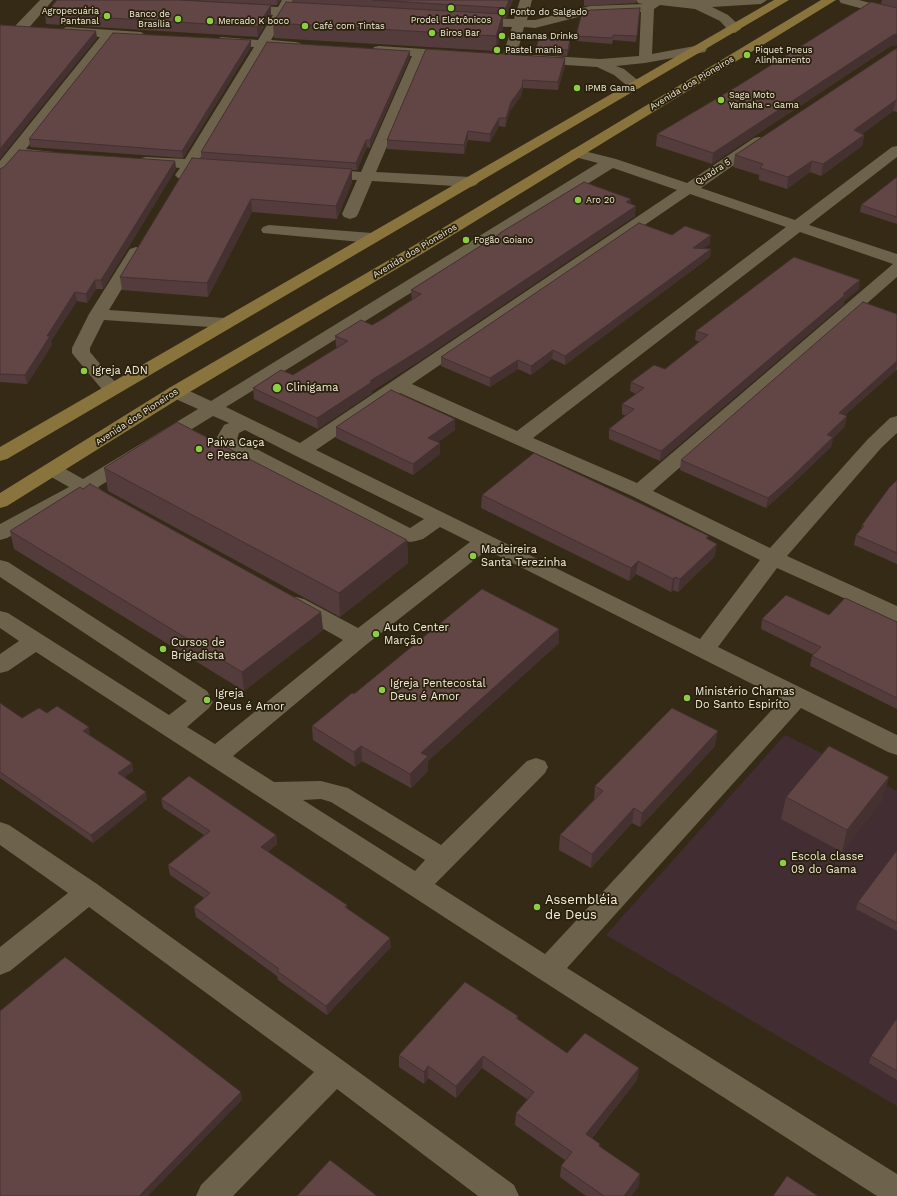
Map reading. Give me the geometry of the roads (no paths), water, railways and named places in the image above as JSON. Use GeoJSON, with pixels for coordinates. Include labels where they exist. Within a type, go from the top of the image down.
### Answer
{"type":"FeatureCollection","features":[{"type":"Feature","properties":{"kind":"main road"},"geometry":{"type":"LineString","coordinates":[[0,455],[192,342],[471,182],[783,0]]}},
{"type":"Feature","properties":{"kind":"main road","name":"Avenida dos Pioneiros"},"geometry":{"type":"LineString","coordinates":[[0,502],[54,470],[226,361],[419,249],[830,0]]}},
{"type":"Feature","properties":{"kind":"main road"},"geometry":{"type":"LineString","coordinates":[[748,20],[766,22],[774,27],[774,33]]}},
{"type":"Feature","properties":{"kind":"main road"},"geometry":{"type":"LineString","coordinates":[[372,238],[377,248],[388,253],[400,254],[419,249]]}},
{"type":"Feature","properties":{"kind":"main road"},"geometry":{"type":"LineString","coordinates":[[192,342],[221,337],[229,339],[236,344],[226,361]]}},
{"type":"Feature","properties":{"kind":"street"},"geometry":{"type":"LineString","coordinates":[[21,28],[47,0]]}},
{"type":"Feature","properties":{"kind":"street"},"geometry":{"type":"LineString","coordinates":[[509,58],[526,0]]}},
{"type":"Feature","properties":{"kind":"street"},"geometry":{"type":"LineString","coordinates":[[464,22],[518,24],[545,22],[579,12],[594,5],[631,10],[648,3],[696,5],[761,0]]}},
{"type":"Feature","properties":{"kind":"street"},"geometry":{"type":"LineString","coordinates":[[845,0],[897,14]]}},
{"type":"Feature","properties":{"kind":"street"},"geometry":{"type":"LineString","coordinates":[[645,59],[648,3]]}},
{"type":"Feature","properties":{"kind":"street"},"geometry":{"type":"LineString","coordinates":[[875,8],[897,4]]}},
{"type":"Feature","properties":{"kind":"street"},"geometry":{"type":"LineString","coordinates":[[696,5],[713,11],[724,18],[735,29]]}},
{"type":"Feature","properties":{"kind":"street"},"geometry":{"type":"LineString","coordinates":[[227,8],[285,6],[320,14]]}},
{"type":"Feature","properties":{"kind":"street"},"geometry":{"type":"LineString","coordinates":[[176,185],[285,6]]}},
{"type":"Feature","properties":{"kind":"street"},"geometry":{"type":"LineString","coordinates":[[7,28],[36,29]]}},
{"type":"Feature","properties":{"kind":"street"},"geometry":{"type":"LineString","coordinates":[[50,30],[157,37]]}},
{"type":"Feature","properties":{"kind":"street"},"geometry":{"type":"LineString","coordinates":[[0,171],[109,34]]}},
{"type":"Feature","properties":{"kind":"street"},"geometry":{"type":"LineString","coordinates":[[205,40],[308,47]]}},
{"type":"Feature","properties":{"kind":"street"},"geometry":{"type":"LineString","coordinates":[[494,57],[600,63],[645,59],[700,49]]}},
{"type":"Feature","properties":{"kind":"street"},"geometry":{"type":"LineString","coordinates":[[364,50],[472,56]]}},
{"type":"Feature","properties":{"kind":"street"},"geometry":{"type":"LineString","coordinates":[[350,214],[420,53]]}},
{"type":"Feature","properties":{"kind":"street"},"geometry":{"type":"LineString","coordinates":[[600,63],[619,72],[635,85]]}},
{"type":"Feature","properties":{"kind":"street","name":"Quadra 5"},"geometry":{"type":"LineString","coordinates":[[301,451],[688,188],[768,136]]}},
{"type":"Feature","properties":{"kind":"street"},"geometry":{"type":"LineString","coordinates":[[519,439],[897,150]]}},
{"type":"Feature","properties":{"kind":"street"},"geometry":{"type":"LineString","coordinates":[[16,152],[63,156]]}},
{"type":"Feature","properties":{"kind":"street"},"geometry":{"type":"LineString","coordinates":[[576,153],[611,162],[897,260]]}},
{"type":"Feature","properties":{"kind":"street"},"geometry":{"type":"LineString","coordinates":[[134,161],[235,168]]}},
{"type":"Feature","properties":{"kind":"street"},"geometry":{"type":"LineString","coordinates":[[0,533],[84,487],[611,162]]}},
{"type":"Feature","properties":{"kind":"street"},"geometry":{"type":"LineString","coordinates":[[304,172],[366,177],[471,182]]}},
{"type":"Feature","properties":{"kind":"street"},"geometry":{"type":"LineString","coordinates":[[269,230],[372,238]]}},
{"type":"Feature","properties":{"kind":"street"},"geometry":{"type":"LineString","coordinates":[[112,389],[81,353],[81,348],[98,314],[143,240]]}},
{"type":"Feature","properties":{"kind":"street"},"geometry":{"type":"LineString","coordinates":[[639,492],[897,268]]}},
{"type":"Feature","properties":{"kind":"street"},"geometry":{"type":"LineString","coordinates":[[98,314],[225,323]]}},
{"type":"Feature","properties":{"kind":"street"},"geometry":{"type":"LineString","coordinates":[[398,385],[639,492],[773,558],[897,615]]}},
{"type":"Feature","properties":{"kind":"street"},"geometry":{"type":"LineString","coordinates":[[176,392],[245,423],[439,518],[897,746]]}},
{"type":"Feature","properties":{"kind":"street"},"geometry":{"type":"LineString","coordinates":[[704,650],[773,558],[875,443],[897,422]]}},
{"type":"Feature","properties":{"kind":"street"},"geometry":{"type":"LineString","coordinates":[[245,423],[231,429],[227,437],[228,442],[401,532],[410,535],[416,534],[439,518]]}},
{"type":"Feature","properties":{"kind":"street"},"geometry":{"type":"LineString","coordinates":[[54,470],[111,502]]}},
{"type":"Feature","properties":{"kind":"street"},"geometry":{"type":"LineString","coordinates":[[216,756],[360,639],[485,542]]}},
{"type":"Feature","properties":{"kind":"street"},"geometry":{"type":"LineString","coordinates":[[0,567],[199,697],[200,702],[170,728]]}},
{"type":"Feature","properties":{"kind":"street"},"geometry":{"type":"LineString","coordinates":[[277,593],[360,639]]}},
{"type":"Feature","properties":{"kind":"street"},"geometry":{"type":"LineString","coordinates":[[0,618],[170,728],[270,790],[548,970],[897,1190]]}},
{"type":"Feature","properties":{"kind":"street"},"geometry":{"type":"LineString","coordinates":[[0,665],[35,641]]}},
{"type":"Feature","properties":{"kind":"street"},"geometry":{"type":"LineString","coordinates":[[548,970],[798,697]]}},
{"type":"Feature","properties":{"kind":"street"},"geometry":{"type":"LineString","coordinates":[[417,885],[536,767]]}},
{"type":"Feature","properties":{"kind":"street"},"geometry":{"type":"LineString","coordinates":[[270,790],[321,790],[339,795],[444,859]]}},
{"type":"Feature","properties":{"kind":"street"},"geometry":{"type":"LineString","coordinates":[[0,832],[88,892],[335,1071],[503,1196]]}},
{"type":"Feature","properties":{"kind":"street"},"geometry":{"type":"LineString","coordinates":[[0,963],[88,892]]}},
{"type":"Feature","properties":{"kind":"street"},"geometry":{"type":"LineString","coordinates":[[212,1196],[335,1071]]}},
{"type":"Feature","properties":{"kind":"place","name":"Prodel Eletrônicos"},"geometry":{"type":"Point","coordinates":[451,8]}},
{"type":"Feature","properties":{"kind":"place","name":"Ponto do Salgado"},"geometry":{"type":"Point","coordinates":[502,12]}},
{"type":"Feature","properties":{"kind":"place","name":"Agropecuária Pantanal"},"geometry":{"type":"Point","coordinates":[107,16]}},
{"type":"Feature","properties":{"kind":"place","name":"Banco de Brasília"},"geometry":{"type":"Point","coordinates":[178,19]}},
{"type":"Feature","properties":{"kind":"place","name":"Mercado K boco"},"geometry":{"type":"Point","coordinates":[210,21]}},
{"type":"Feature","properties":{"kind":"place","name":"Café com Tintas"},"geometry":{"type":"Point","coordinates":[305,26]}},
{"type":"Feature","properties":{"kind":"place","name":"Biros Bar"},"geometry":{"type":"Point","coordinates":[432,33]}},
{"type":"Feature","properties":{"kind":"place","name":"Bananas Drinks"},"geometry":{"type":"Point","coordinates":[502,36]}},
{"type":"Feature","properties":{"kind":"place","name":"Pastel mania"},"geometry":{"type":"Point","coordinates":[497,50]}},
{"type":"Feature","properties":{"kind":"place","name":"Piquet Pneus Alinhamento"},"geometry":{"type":"Point","coordinates":[747,55]}},
{"type":"Feature","properties":{"kind":"place","name":"IPMB Gama"},"geometry":{"type":"Point","coordinates":[577,88]}},
{"type":"Feature","properties":{"kind":"place","name":"Saga Moto Yamaha - Gama"},"geometry":{"type":"Point","coordinates":[721,100]}},
{"type":"Feature","properties":{"kind":"place","name":"Aro 20"},"geometry":{"type":"Point","coordinates":[578,200]}},
{"type":"Feature","properties":{"kind":"place","name":"Fogão Goiano"},"geometry":{"type":"Point","coordinates":[466,240]}},
{"type":"Feature","properties":{"kind":"place","name":"Igreja ADN"},"geometry":{"type":"Point","coordinates":[84,371]}},
{"type":"Feature","properties":{"kind":"place","name":"Clinigama"},"geometry":{"type":"Point","coordinates":[277,388]}},
{"type":"Feature","properties":{"kind":"place","name":"Paiva Caça e Pesca"},"geometry":{"type":"Point","coordinates":[199,449]}},
{"type":"Feature","properties":{"kind":"place","name":"Madeireira Santa Terezinha"},"geometry":{"type":"Point","coordinates":[473,556]}},
{"type":"Feature","properties":{"kind":"place","name":"Auto Center Marção"},"geometry":{"type":"Point","coordinates":[376,634]}},
{"type":"Feature","properties":{"kind":"place","name":"Cursos de Brigadista"},"geometry":{"type":"Point","coordinates":[163,649]}},
{"type":"Feature","properties":{"kind":"place","name":"Igreja Pentecostal Deus é Amor"},"geometry":{"type":"Point","coordinates":[382,690]}},
{"type":"Feature","properties":{"kind":"place","name":"Ministério Chamas Do Santo Espiríto"},"geometry":{"type":"Point","coordinates":[687,698]}},
{"type":"Feature","properties":{"kind":"place","name":"Igreja Deus é Amor"},"geometry":{"type":"Point","coordinates":[207,700]}},
{"type":"Feature","properties":{"kind":"place","name":"Escola classe 09 do Gama"},"geometry":{"type":"Point","coordinates":[783,863]}},
{"type":"Feature","properties":{"kind":"place","name":"Assembléia de Deus"},"geometry":{"type":"Point","coordinates":[537,907]}}]}
